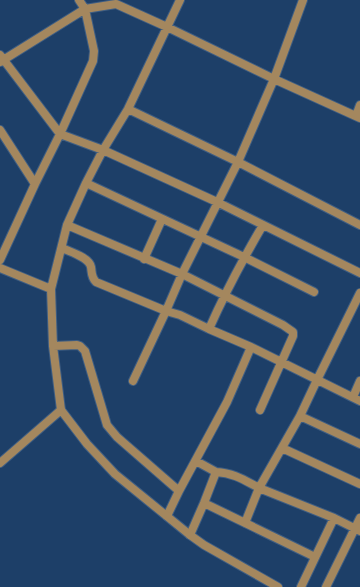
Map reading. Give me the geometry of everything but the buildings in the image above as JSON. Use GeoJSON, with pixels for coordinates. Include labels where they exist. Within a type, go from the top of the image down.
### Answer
{"type":"FeatureCollection","features":[{"type":"Feature","properties":{"kind":"street"},"geometry":{"type":"LineString","coordinates":[[0,260],[93,61],[94,50],[85,9],[79,0]]}},
{"type":"Feature","properties":{"kind":"street"},"geometry":{"type":"LineString","coordinates":[[180,0],[128,109],[103,150],[67,225],[51,289],[53,346],[61,410],[87,444],[116,474],[190,535],[204,545],[278,587]]}},
{"type":"Feature","properties":{"kind":"street"},"geometry":{"type":"LineString","coordinates":[[133,381],[182,274],[238,162],[274,79],[303,0]]}},
{"type":"Feature","properties":{"kind":"street"},"geometry":{"type":"LineString","coordinates":[[360,105],[358,117],[116,4],[85,9],[1,59],[60,134],[103,150],[217,202],[360,273]]}},
{"type":"Feature","properties":{"kind":"street"},"geometry":{"type":"LineString","coordinates":[[128,109],[238,162],[360,224]]}},
{"type":"Feature","properties":{"kind":"street"},"geometry":{"type":"LineString","coordinates":[[0,130],[35,184]]}},
{"type":"Feature","properties":{"kind":"street"},"geometry":{"type":"LineString","coordinates":[[86,184],[314,292]]}},
{"type":"Feature","properties":{"kind":"street"},"geometry":{"type":"LineString","coordinates":[[144,259],[162,219]]}},
{"type":"Feature","properties":{"kind":"street"},"geometry":{"type":"LineString","coordinates":[[67,225],[182,274],[283,325],[293,332],[293,336],[260,410]]}},
{"type":"Feature","properties":{"kind":"street"},"geometry":{"type":"LineString","coordinates":[[209,329],[224,295],[263,225]]}},
{"type":"Feature","properties":{"kind":"street"},"geometry":{"type":"LineString","coordinates":[[62,248],[85,258],[91,265],[92,277],[96,282],[166,311],[180,315],[251,347],[356,399],[360,381]]}},
{"type":"Feature","properties":{"kind":"street"},"geometry":{"type":"LineString","coordinates":[[0,268],[51,289]]}},
{"type":"Feature","properties":{"kind":"street"},"geometry":{"type":"LineString","coordinates":[[245,523],[259,488],[300,416],[360,293]]}},
{"type":"Feature","properties":{"kind":"street"},"geometry":{"type":"LineString","coordinates":[[53,346],[77,345],[85,351],[109,428],[179,491]]}},
{"type":"Feature","properties":{"kind":"street"},"geometry":{"type":"LineString","coordinates":[[167,516],[227,402],[251,347]]}},
{"type":"Feature","properties":{"kind":"street"},"geometry":{"type":"LineString","coordinates":[[0,463],[61,410]]}},
{"type":"Feature","properties":{"kind":"street"},"geometry":{"type":"LineString","coordinates":[[300,416],[360,444]]}},
{"type":"Feature","properties":{"kind":"street"},"geometry":{"type":"LineString","coordinates":[[282,448],[360,484]]}},
{"type":"Feature","properties":{"kind":"street"},"geometry":{"type":"LineString","coordinates":[[196,461],[216,472],[236,475],[259,488],[334,518],[357,529]]}},
{"type":"Feature","properties":{"kind":"street"},"geometry":{"type":"LineString","coordinates":[[190,535],[216,472]]}},
{"type":"Feature","properties":{"kind":"street"},"geometry":{"type":"LineString","coordinates":[[204,503],[316,557]]}},
{"type":"Feature","properties":{"kind":"street"},"geometry":{"type":"LineString","coordinates":[[301,587],[334,518]]}},
{"type":"Feature","properties":{"kind":"street"},"geometry":{"type":"LineString","coordinates":[[326,587],[357,529],[360,518]]}}]}
